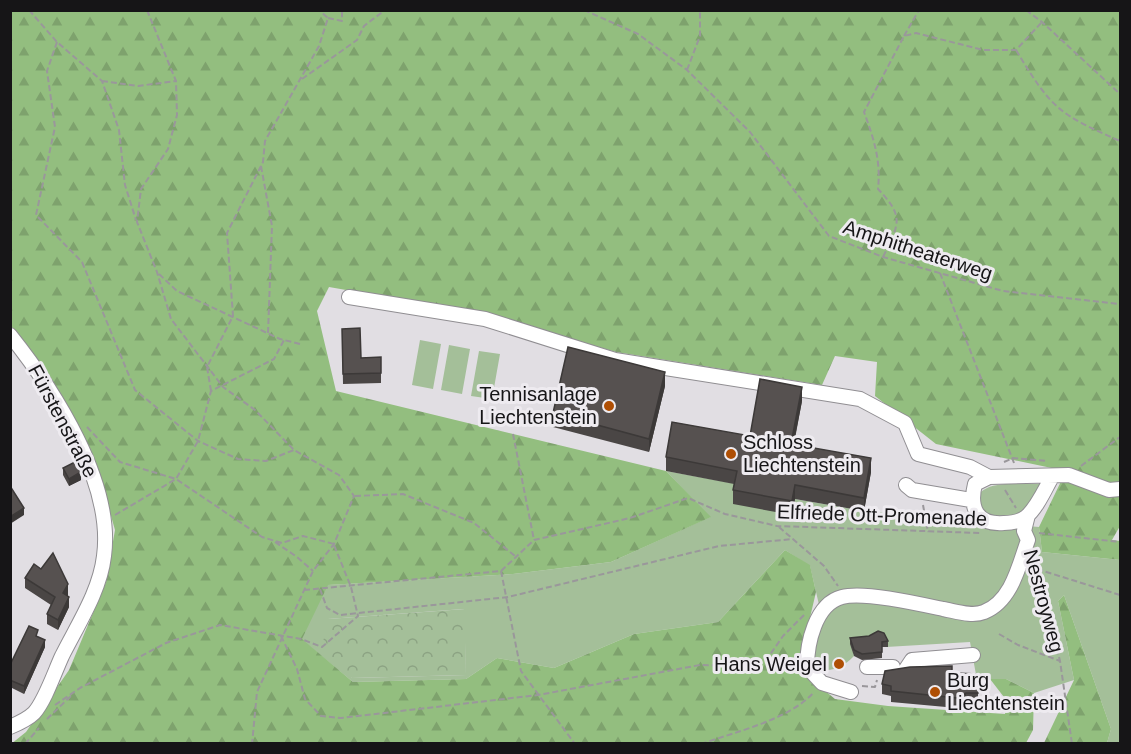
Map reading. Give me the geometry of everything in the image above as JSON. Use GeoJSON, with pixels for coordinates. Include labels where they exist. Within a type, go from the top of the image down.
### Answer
{"type":"FeatureCollection","features":[{"type":"Feature","properties":{"kind":"street"},"geometry":{"type":"LineString","coordinates":[[349,297],[485,319],[615,360],[860,399],[905,423],[918,454],[970,467],[989,477]]}},
{"type":"Feature","properties":{"kind":"street","name":"Fürstenstraße"},"geometry":{"type":"LineString","coordinates":[[10,335],[34,365],[73,432],[97,485],[106,531],[104,558],[96,588],[34,713],[10,727]]}},
{"type":"Feature","properties":{"kind":"street"},"geometry":{"type":"LineString","coordinates":[[1026,526],[1017,522],[991,524],[980,517],[971,500],[975,484],[989,477],[1069,475],[1108,490],[1120,489]]}},
{"type":"Feature","properties":{"kind":"street"},"geometry":{"type":"LineString","coordinates":[[855,689],[822,683],[807,667],[807,651],[813,626],[829,606],[842,597],[891,599],[967,614],[982,613],[997,604],[1013,584],[1026,526],[1052,477]]}},
{"type":"Feature","properties":{"kind":"street"},"geometry":{"type":"LineString","coordinates":[[906,485],[912,490],[971,500]]}},
{"type":"Feature","properties":{"kind":"street"},"geometry":{"type":"LineString","coordinates":[[867,667],[900,668],[912,660],[973,655]]}},
{"type":"Feature","properties":{"kind":"path"},"geometry":{"type":"LineString","coordinates":[[29,10],[57,42],[102,81],[119,130],[125,185],[157,272],[171,319],[223,387],[255,410],[294,450],[339,475],[354,496]]}},
{"type":"Feature","properties":{"kind":"path"},"geometry":{"type":"LineString","coordinates":[[137,222],[141,189],[168,149],[177,115],[176,81],[147,10]]}},
{"type":"Feature","properties":{"kind":"path"},"geometry":{"type":"LineString","coordinates":[[319,11],[328,18],[342,21],[342,10]]}},
{"type":"Feature","properties":{"kind":"path"},"geometry":{"type":"LineString","coordinates":[[300,81],[357,40],[364,26],[384,10]]}},
{"type":"Feature","properties":{"kind":"path","name":"Amphitheaterweg"},"geometry":{"type":"LineString","coordinates":[[584,10],[638,34],[687,70],[750,132],[829,236],[883,257],[1003,291],[1120,304]]}},
{"type":"Feature","properties":{"kind":"path"},"geometry":{"type":"LineString","coordinates":[[687,70],[700,36],[700,10]]}},
{"type":"Feature","properties":{"kind":"path"},"geometry":{"type":"LineString","coordinates":[[883,257],[898,222],[894,206],[878,189],[880,167],[877,150],[864,112],[919,10]]}},
{"type":"Feature","properties":{"kind":"path"},"geometry":{"type":"LineString","coordinates":[[1026,10],[1120,94]]}},
{"type":"Feature","properties":{"kind":"path"},"geometry":{"type":"LineString","coordinates":[[104,521],[131,508],[176,479],[198,441],[211,392],[207,367],[233,316],[227,233],[261,166],[265,141],[319,46],[328,18]]}},
{"type":"Feature","properties":{"kind":"path"},"geometry":{"type":"LineString","coordinates":[[904,36],[916,33],[983,50],[1016,50],[1042,22]]}},
{"type":"Feature","properties":{"kind":"path"},"geometry":{"type":"LineString","coordinates":[[57,42],[47,71],[55,127],[36,215],[82,262],[135,390],[198,441],[238,459],[266,461],[294,450]]}},
{"type":"Feature","properties":{"kind":"path"},"geometry":{"type":"LineString","coordinates":[[1016,50],[1050,103],[1065,115],[1120,141]]}},
{"type":"Feature","properties":{"kind":"path"},"geometry":{"type":"LineString","coordinates":[[102,81],[138,86],[176,81]]}},
{"type":"Feature","properties":{"kind":"path"},"geometry":{"type":"LineString","coordinates":[[261,166],[272,226],[268,333]]}},
{"type":"Feature","properties":{"kind":"path"},"geometry":{"type":"LineString","coordinates":[[157,272],[177,291],[284,340],[300,344]]}},
{"type":"Feature","properties":{"kind":"path"},"geometry":{"type":"LineString","coordinates":[[940,273],[1013,458],[1016,477]]}},
{"type":"Feature","properties":{"kind":"path"},"geometry":{"type":"LineString","coordinates":[[211,392],[274,359],[284,340]]}},
{"type":"Feature","properties":{"kind":"path"},"geometry":{"type":"LineString","coordinates":[[83,423],[120,462],[176,479],[262,537],[282,543],[303,536],[334,544]]}},
{"type":"Feature","properties":{"kind":"path"},"geometry":{"type":"LineString","coordinates":[[513,434],[534,540]]}},
{"type":"Feature","properties":{"kind":"path"},"geometry":{"type":"LineString","coordinates":[[1069,475],[1120,436]]}},
{"type":"Feature","properties":{"kind":"path","name":"Nestroyweg"},"geometry":{"type":"LineString","coordinates":[[1016,477],[1005,484],[1005,492],[1026,526],[1060,661],[1072,744]]}},
{"type":"Feature","properties":{"kind":"path"},"geometry":{"type":"LineString","coordinates":[[354,496],[403,494],[474,524],[515,556]]}},
{"type":"Feature","properties":{"kind":"path"},"geometry":{"type":"LineString","coordinates":[[252,744],[256,692],[313,571],[334,544],[354,496]]}},
{"type":"Feature","properties":{"kind":"path","name":"Elfriede Ott-Promenade"},"geometry":{"type":"LineString","coordinates":[[501,571],[534,540],[630,518],[688,498],[725,514],[777,526],[986,534]]}},
{"type":"Feature","properties":{"kind":"path"},"geometry":{"type":"LineString","coordinates":[[777,526],[824,566],[842,597]]}},
{"type":"Feature","properties":{"kind":"path"},"geometry":{"type":"LineString","coordinates":[[1026,526],[1120,542]]}},
{"type":"Feature","properties":{"kind":"path"},"geometry":{"type":"LineString","coordinates":[[320,589],[327,608],[340,615],[508,597],[719,546],[793,538]]}},
{"type":"Feature","properties":{"kind":"path"},"geometry":{"type":"LineString","coordinates":[[271,540],[313,571]]}},
{"type":"Feature","properties":{"kind":"path"},"geometry":{"type":"LineString","coordinates":[[53,706],[80,688],[166,643],[220,625],[301,639],[322,647],[358,616],[351,587],[334,544]]}},
{"type":"Feature","properties":{"kind":"path"},"geometry":{"type":"LineString","coordinates":[[1037,569],[1120,595]]}},
{"type":"Feature","properties":{"kind":"path"},"geometry":{"type":"LineString","coordinates":[[304,590],[501,571],[521,671],[575,744]]}},
{"type":"Feature","properties":{"kind":"path"},"geometry":{"type":"LineString","coordinates":[[281,636],[297,669],[305,699],[321,716],[341,718],[538,695],[700,665],[742,666],[768,659],[783,636],[809,612]]}},
{"type":"Feature","properties":{"kind":"path"},"geometry":{"type":"LineString","coordinates":[[999,634],[1018,645],[1060,661]]}},
{"type":"Feature","properties":{"kind":"path"},"geometry":{"type":"LineString","coordinates":[[855,689],[875,687],[876,680],[884,681]]}},
{"type":"Feature","properties":{"kind":"path"},"geometry":{"type":"LineString","coordinates":[[701,744],[770,719],[807,701],[822,683]]}},
{"type":"Feature","properties":{"kind":"path"},"geometry":{"type":"LineString","coordinates":[[25,744],[80,688]]}},
{"type":"Feature","properties":{"kind":"green space"},"geometry":{"type":"Polygon","coordinates":[[[11,11],[1120,11],[1120,526],[1112,540],[1120,541],[1120,560],[1042,552],[1039,527],[1066,471],[936,444],[875,396],[877,362],[835,356],[822,385],[616,352],[483,314],[329,287],[317,311],[336,391],[666,471],[711,517],[611,562],[513,574],[328,585],[302,639],[353,682],[466,679],[497,658],[554,668],[634,634],[718,622],[785,550],[810,565],[816,592],[801,656],[807,676],[835,699],[888,706],[1005,714],[1007,701],[990,679],[1006,679],[1034,693],[1033,730],[1026,743],[11,744],[26,732],[69,670],[106,582],[115,530],[100,477],[50,377],[11,326],[11,11]]]}},
{"type":"Feature","properties":{"kind":"green space"},"geometry":{"type":"Polygon","coordinates":[[[420,340],[441,344],[433,389],[412,385],[420,340]]]}},
{"type":"Feature","properties":{"kind":"green space"},"geometry":{"type":"Polygon","coordinates":[[[449,345],[470,349],[462,394],[441,390],[449,345]]]}},
{"type":"Feature","properties":{"kind":"green space"},"geometry":{"type":"Polygon","coordinates":[[[479,351],[500,354],[492,399],[471,396],[479,351]]]}},
{"type":"Feature","properties":{"kind":"green space"},"geometry":{"type":"Polygon","coordinates":[[[666,471],[737,484],[791,515],[795,499],[864,511],[1039,527],[1042,552],[1120,560],[1120,743],[1107,743],[1111,729],[1064,595],[1058,601],[1074,680],[1034,693],[1006,679],[977,680],[970,642],[886,647],[851,644],[854,656],[841,666],[826,670],[814,668],[812,646],[823,622],[810,566],[785,550],[718,622],[634,634],[554,668],[497,658],[466,679],[353,682],[301,639],[327,585],[513,574],[611,562],[710,517],[666,471]],[[464,609],[328,619],[352,678],[466,675],[464,609]]]}},
{"type":"Feature","properties":{"kind":"green space"},"geometry":{"type":"Polygon","coordinates":[[[1041,484],[1026,508],[1016,515],[987,518],[976,500],[986,488],[994,486],[1041,484]]]}},
{"type":"Feature","properties":{"kind":"green space"},"geometry":{"type":"Polygon","coordinates":[[[1064,595],[1111,729],[1107,743],[1044,743],[1074,680],[1058,601],[1064,595]]]}},
{"type":"Feature","properties":{"kind":"green space"},"geometry":{"type":"Polygon","coordinates":[[[465,609],[466,675],[352,678],[322,647],[328,619],[465,609]]]}},
{"type":"Feature","properties":{"kind":"building"},"geometry":{"type":"Polygon","coordinates":[[[360,328],[361,358],[381,357],[381,373],[343,374],[342,329],[360,328]]]}},
{"type":"Feature","properties":{"kind":"building","name":"Tennisanlage Liechtenstein"},"geometry":{"type":"Polygon","coordinates":[[[568,347],[665,372],[649,439],[553,413],[568,347]]]}},
{"type":"Feature","properties":{"kind":"building","name":"Schloss Liechtenstein"},"geometry":{"type":"Polygon","coordinates":[[[760,379],[802,387],[791,444],[871,458],[864,498],[795,485],[792,501],[733,490],[737,471],[666,457],[672,422],[750,436],[760,379]]]}},
{"type":"Feature","properties":{"kind":"building"},"geometry":{"type":"Polygon","coordinates":[[[75,462],[81,472],[69,479],[63,468],[75,462]]]}},
{"type":"Feature","properties":{"kind":"building"},"geometry":{"type":"Polygon","coordinates":[[[10,486],[24,508],[10,517],[10,486]]]}},
{"type":"Feature","properties":{"kind":"building"},"geometry":{"type":"Polygon","coordinates":[[[53,553],[68,584],[63,593],[69,597],[58,620],[47,614],[55,597],[25,578],[34,564],[41,569],[53,553]]]}},
{"type":"Feature","properties":{"kind":"building"},"geometry":{"type":"Polygon","coordinates":[[[29,626],[38,630],[36,636],[45,640],[24,686],[12,681],[10,684],[10,665],[29,626]]]}},
{"type":"Feature","properties":{"kind":"building"},"geometry":{"type":"Polygon","coordinates":[[[878,631],[884,633],[888,641],[882,642],[882,652],[862,654],[854,650],[850,638],[869,636],[878,631]]]}},
{"type":"Feature","properties":{"kind":"building"},"geometry":{"type":"Polygon","coordinates":[[[952,666],[952,673],[978,674],[978,693],[966,693],[957,698],[891,691],[891,686],[882,684],[885,671],[910,667],[952,666]]]}},
{"type":"Feature","properties":{"kind":"place","name":"Tennisanlage Liechtenstein"},"geometry":{"type":"Point","coordinates":[609,406]}},
{"type":"Feature","properties":{"kind":"place","name":"Schloss Liechtenstein"},"geometry":{"type":"Point","coordinates":[731,454]}},
{"type":"Feature","properties":{"kind":"place","name":"Hans Weigel"},"geometry":{"type":"Point","coordinates":[839,664]}},
{"type":"Feature","properties":{"kind":"place","name":"Burg Liechtenstein"},"geometry":{"type":"Point","coordinates":[935,692]}}]}
